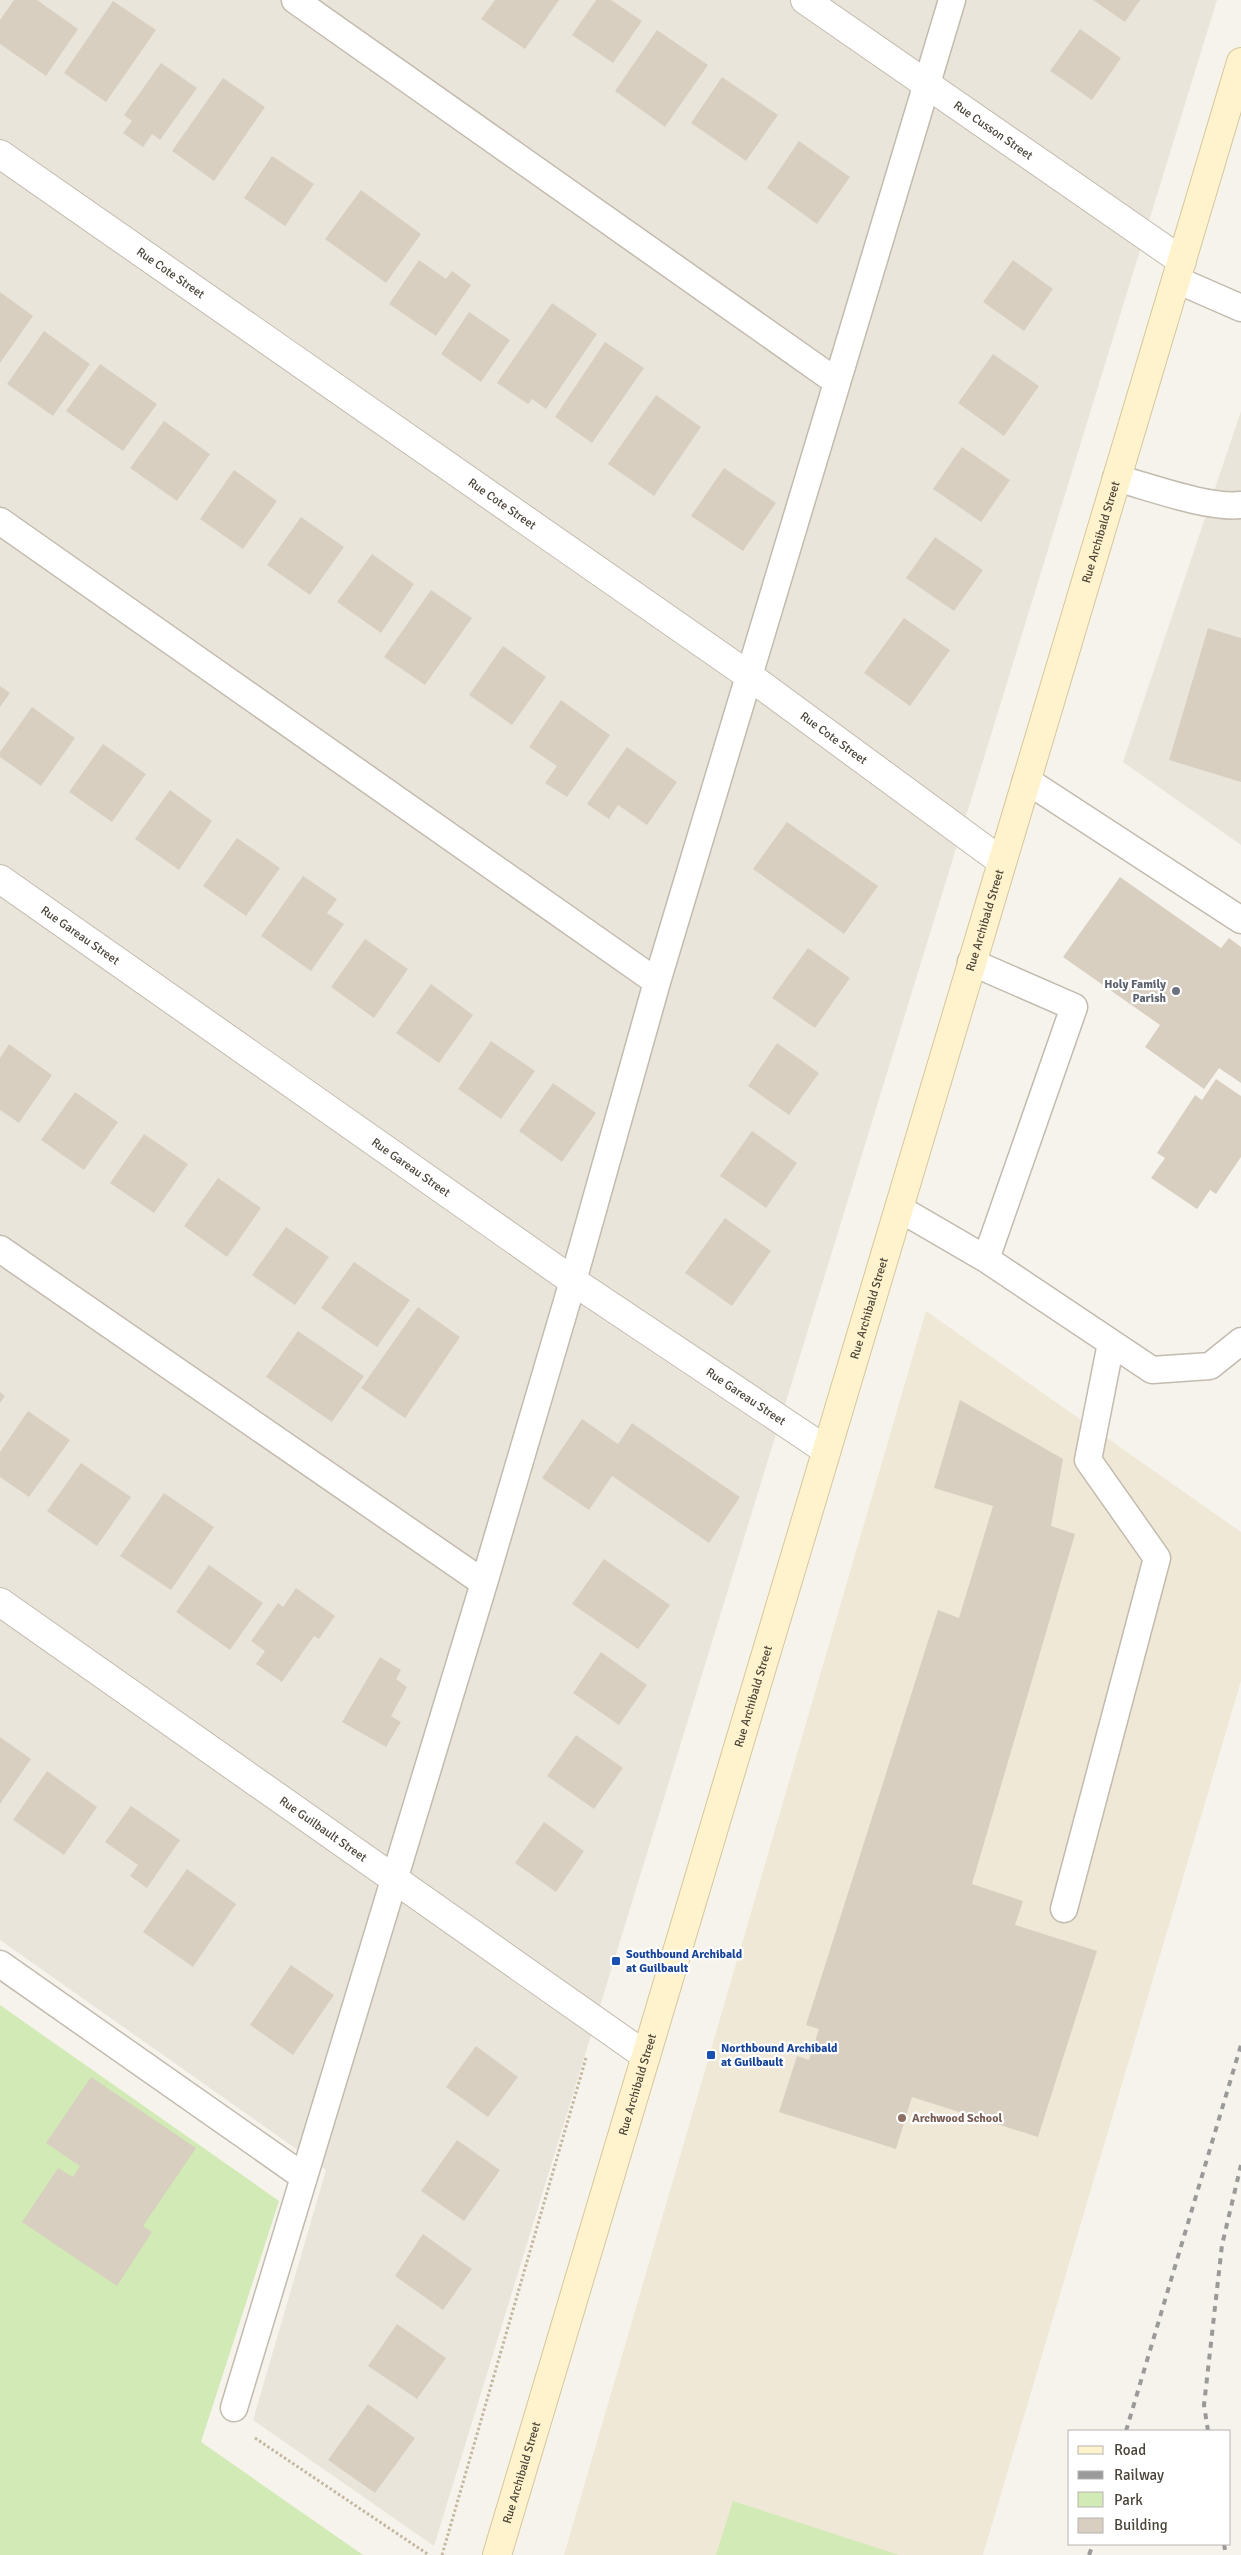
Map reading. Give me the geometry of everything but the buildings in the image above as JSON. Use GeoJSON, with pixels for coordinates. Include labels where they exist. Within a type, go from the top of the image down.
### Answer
{"type":"FeatureCollection","features":[{"type":"Feature","properties":{"kind":"main road","name":"Rue Archibald Street"},"geometry":{"type":"LineString","coordinates":[[497,2555],[1241,62]]}},
{"type":"Feature","properties":{"kind":"street","name":"Rue Cusson Street"},"geometry":{"type":"LineString","coordinates":[[805,0],[927,85],[1179,270]]}},
{"type":"Feature","properties":{"kind":"street","name":"Rue Cote Street"},"geometry":{"type":"LineString","coordinates":[[0,154],[748,675],[1002,861]]}},
{"type":"Feature","properties":{"kind":"street","name":"Rue Gareau Street"},"geometry":{"type":"LineString","coordinates":[[0,879],[573,1281],[826,1450]]}},
{"type":"Feature","properties":{"kind":"street","name":"Rue Guilbault Street"},"geometry":{"type":"LineString","coordinates":[[0,1602],[646,2056]]}},
{"type":"Feature","properties":{"kind":"lane"},"geometry":{"type":"LineString","coordinates":[[295,0],[837,382]]}},
{"type":"Feature","properties":{"kind":"lane"},"geometry":{"type":"LineString","coordinates":[[234,2408],[484,1583],[573,1281],[657,982],[952,0]]}},
{"type":"Feature","properties":{"kind":"lane"},"geometry":{"type":"LineString","coordinates":[[1179,270],[1241,308]]}},
{"type":"Feature","properties":{"kind":"lane"},"geometry":{"type":"LineString","coordinates":[[1116,478],[1204,501],[1231,506],[1241,504]]}},
{"type":"Feature","properties":{"kind":"lane"},"geometry":{"type":"LineString","coordinates":[[0,521],[657,982]]}},
{"type":"Feature","properties":{"kind":"lane"},"geometry":{"type":"LineString","coordinates":[[1026,780],[1241,920]]}},
{"type":"Feature","properties":{"kind":"lane"},"geometry":{"type":"LineString","coordinates":[[971,962],[1074,1007],[986,1259]]}},
{"type":"Feature","properties":{"kind":"lane"},"geometry":{"type":"LineString","coordinates":[[900,1208],[986,1259],[1152,1370],[1210,1366],[1241,1341]]}},
{"type":"Feature","properties":{"kind":"lane"},"geometry":{"type":"LineString","coordinates":[[0,1249],[484,1583]]}},
{"type":"Feature","properties":{"kind":"lane"},"geometry":{"type":"LineString","coordinates":[[1064,1909],[1157,1558],[1088,1460],[1111,1343]]}},
{"type":"Feature","properties":{"kind":"lane"},"geometry":{"type":"LineString","coordinates":[[0,1964],[304,2178]]}},
{"type":"Feature","properties":{"kind":"path"},"geometry":{"type":"LineString","coordinates":[[442,2555],[596,2021]]}},
{"type":"Feature","properties":{"kind":"path"},"geometry":{"type":"LineString","coordinates":[[234,2408],[231,2421],[429,2555]]}},
{"type":"Feature","properties":{"kind":"shaded area"},"geometry":{"type":"Polygon","coordinates":[[[0,0],[1217,0],[434,2546],[253,2420],[326,2170],[0,1940],[0,0]]]}},
{"type":"Feature","properties":{"kind":"shaded area"},"geometry":{"type":"Polygon","coordinates":[[[1241,411],[1241,845],[1123,762],[1241,411]]]}},
{"type":"Feature","properties":{"kind":"shaded area","name":"Archwood School"},"geometry":{"type":"Polygon","coordinates":[[[926,1311],[1241,1532],[1241,1681],[983,2555],[564,2555],[926,1311]]]}},
{"type":"Feature","properties":{"kind":"green space"},"geometry":{"type":"Polygon","coordinates":[[[0,2005],[279,2201],[201,2442],[363,2555],[0,2555],[0,2005]]]}},
{"type":"Feature","properties":{"kind":"green space"},"geometry":{"type":"Polygon","coordinates":[[[733,2501],[899,2555],[716,2555],[733,2501]]]}},
{"type":"Feature","properties":{"kind":"railway"},"geometry":{"type":"LineString","coordinates":[[1126,2430],[1241,2045]]}},
{"type":"Feature","properties":{"kind":"railway"},"geometry":{"type":"LineString","coordinates":[[1208,2430],[1204,2405],[1222,2245],[1241,2165]]}},
{"type":"Feature","properties":{"kind":"railway"},"geometry":{"type":"LineString","coordinates":[[1089,2555],[1093,2545]]}},
{"type":"Feature","properties":{"kind":"railway"},"geometry":{"type":"LineString","coordinates":[[1224,2545],[1226,2555]]}},
{"type":"Feature","properties":{"kind":"place","name":"Holy Family Parish"},"geometry":{"type":"Point","coordinates":[1176,991]}},
{"type":"Feature","properties":{"kind":"place","name":"Southbound Archibald at Guilbault"},"geometry":{"type":"Point","coordinates":[616,1961]}},
{"type":"Feature","properties":{"kind":"place","name":"Northbound Archibald at Guilbault"},"geometry":{"type":"Point","coordinates":[711,2055]}},
{"type":"Feature","properties":{"kind":"place","name":"Archwood School"},"geometry":{"type":"Point","coordinates":[902,2118]}}]}
